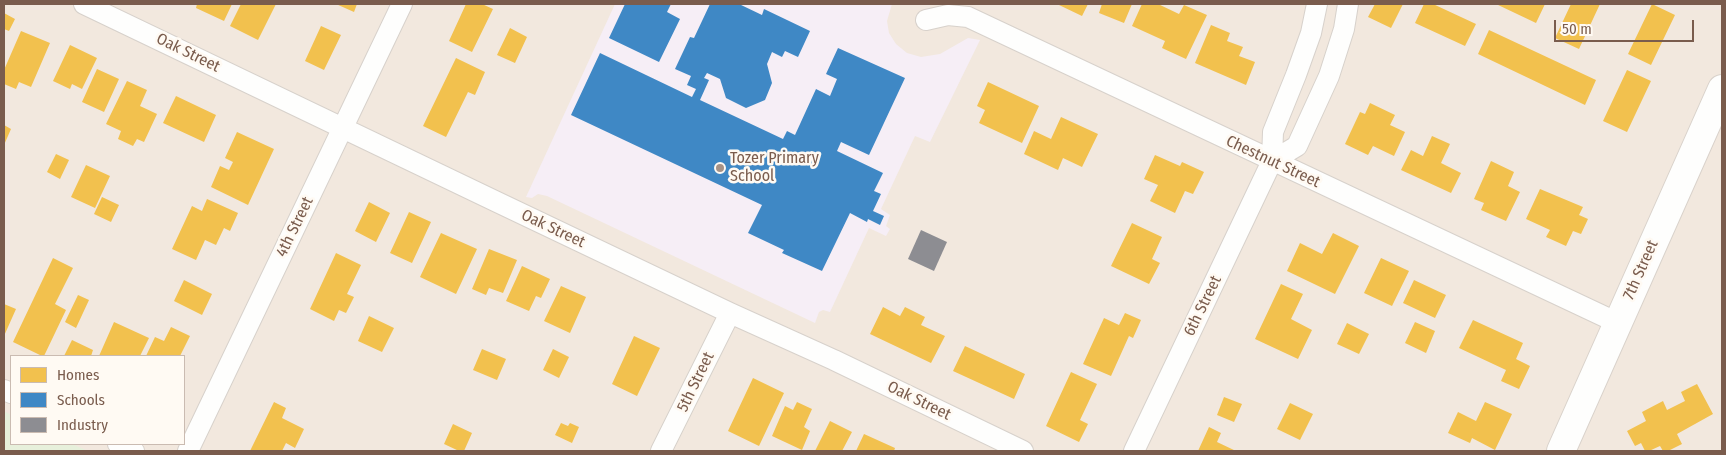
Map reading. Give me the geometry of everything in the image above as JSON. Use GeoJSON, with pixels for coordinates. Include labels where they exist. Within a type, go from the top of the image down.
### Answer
{"type":"FeatureCollection","features":[{"type":"Feature","properties":{"kind":"street","name":"Oak Street"},"geometry":{"type":"LineString","coordinates":[[84,4],[1023,451]]}},
{"type":"Feature","properties":{"kind":"street","name":"4th Street"},"geometry":{"type":"LineString","coordinates":[[188,451],[402,4]]}},
{"type":"Feature","properties":{"kind":"street","name":"6th Street"},"geometry":{"type":"LineString","coordinates":[[1134,451],[1272,161],[1273,132],[1311,33],[1317,4]]}},
{"type":"Feature","properties":{"kind":"street"},"geometry":{"type":"LineString","coordinates":[[1272,161],[1297,146],[1329,76],[1344,29],[1348,4]]}},
{"type":"Feature","properties":{"kind":"street","name":"Chestnut Street"},"geometry":{"type":"LineString","coordinates":[[926,20],[948,15],[968,17],[1618,323]]}},
{"type":"Feature","properties":{"kind":"street","name":"7th Street"},"geometry":{"type":"LineString","coordinates":[[1561,451],[1722,89]]}},
{"type":"Feature","properties":{"kind":"street","name":"5th Street"},"geometry":{"type":"LineString","coordinates":[[661,451],[730,313]]}},
{"type":"Feature","properties":{"kind":"street"},"geometry":{"type":"LineString","coordinates":[[120,445],[134,451]]}},
{"type":"Feature","properties":{"kind":"shaded area"},"geometry":{"type":"Polygon","coordinates":[[[4,4],[1722,4],[1722,451],[4,451],[4,4]]]}},
{"type":"Feature","properties":{"kind":"shaded area","name":"Tozer Primary School"},"geometry":{"type":"Polygon","coordinates":[[[615,4],[892,4],[887,21],[889,33],[896,44],[907,53],[921,57],[940,54],[968,38],[980,40],[930,142],[915,136],[881,209],[890,215],[886,226],[890,229],[886,236],[869,228],[830,312],[823,310],[819,312],[815,323],[547,196],[538,194],[532,198],[526,197],[615,4]]]}},
{"type":"Feature","properties":{"kind":"green space"},"geometry":{"type":"Polygon","coordinates":[[[4,411],[10,414],[10,445],[74,445],[88,451],[4,451],[4,411]]]}},
{"type":"Feature","properties":{"kind":"building: Homes"},"geometry":{"type":"Polygon","coordinates":[[[197,4],[232,4],[224,21],[196,8],[197,4]]]}},
{"type":"Feature","properties":{"kind":"building: Homes"},"geometry":{"type":"Polygon","coordinates":[[[241,4],[276,4],[258,40],[230,26],[241,4]]]}},
{"type":"Feature","properties":{"kind":"building: Homes"},"geometry":{"type":"Polygon","coordinates":[[[336,4],[357,4],[354,12],[336,4]]]}},
{"type":"Feature","properties":{"kind":"building: Homes"},"geometry":{"type":"Polygon","coordinates":[[[466,4],[482,4],[493,9],[472,52],[449,41],[466,4]]]}},
{"type":"Feature","properties":{"kind":"building: Homes"},"geometry":{"type":"Polygon","coordinates":[[[1060,4],[1088,4],[1082,16],[1060,4]]]}},
{"type":"Feature","properties":{"kind":"building: Homes"},"geometry":{"type":"Polygon","coordinates":[[[1102,4],[1132,4],[1124,23],[1099,13],[1102,4]]]}},
{"type":"Feature","properties":{"kind":"building: Homes"},"geometry":{"type":"Polygon","coordinates":[[[1142,4],[1158,4],[1179,14],[1184,5],[1207,15],[1186,59],[1162,48],[1165,41],[1132,26],[1142,4]]]}},
{"type":"Feature","properties":{"kind":"building: Homes"},"geometry":{"type":"Polygon","coordinates":[[[1375,4],[1403,4],[1391,28],[1368,17],[1375,4]]]}},
{"type":"Feature","properties":{"kind":"building: Homes"},"geometry":{"type":"Polygon","coordinates":[[[1424,4],[1433,4],[1476,24],[1465,46],[1415,23],[1424,4]]]}},
{"type":"Feature","properties":{"kind":"building: Homes"},"geometry":{"type":"Polygon","coordinates":[[[1496,4],[1545,4],[1536,23],[1496,4]]]}},
{"type":"Feature","properties":{"kind":"building: Homes"},"geometry":{"type":"Polygon","coordinates":[[[1571,4],[1600,4],[1579,49],[1555,38],[1571,4]]]}},
{"type":"Feature","properties":{"kind":"building: Homes"},"geometry":{"type":"Polygon","coordinates":[[[1652,4],[1675,15],[1651,65],[1628,54],[1652,4]]]}},
{"type":"Feature","properties":{"kind":"building: Homes"},"geometry":{"type":"Polygon","coordinates":[[[4,13],[15,19],[9,31],[4,29],[4,13]]]}},
{"type":"Feature","properties":{"kind":"building: Homes"},"geometry":{"type":"Polygon","coordinates":[[[1211,25],[1230,33],[1227,41],[1243,47],[1239,56],[1255,62],[1246,85],[1195,63],[1211,25]]]}},
{"type":"Feature","properties":{"kind":"building: Homes"},"geometry":{"type":"Polygon","coordinates":[[[321,26],[341,35],[324,70],[305,61],[321,26]]]}},
{"type":"Feature","properties":{"kind":"building: Homes"},"geometry":{"type":"Polygon","coordinates":[[[510,28],[527,37],[515,63],[497,55],[510,28]]]}},
{"type":"Feature","properties":{"kind":"building: Homes"},"geometry":{"type":"Polygon","coordinates":[[[1489,30],[1596,80],[1585,105],[1478,54],[1489,30]]]}},
{"type":"Feature","properties":{"kind":"building: Homes"},"geometry":{"type":"Polygon","coordinates":[[[21,31],[50,43],[31,87],[19,82],[16,89],[4,84],[4,70],[21,31]]]}},
{"type":"Feature","properties":{"kind":"building: Homes"},"geometry":{"type":"Polygon","coordinates":[[[70,45],[97,58],[82,89],[72,84],[70,89],[53,81],[70,45]]]}},
{"type":"Feature","properties":{"kind":"building: Homes"},"geometry":{"type":"Polygon","coordinates":[[[456,58],[485,72],[475,95],[468,92],[446,137],[423,126],[456,58]]]}},
{"type":"Feature","properties":{"kind":"building: Homes"},"geometry":{"type":"Polygon","coordinates":[[[97,69],[119,79],[104,112],[82,102],[97,69]]]}},
{"type":"Feature","properties":{"kind":"building: Homes"},"geometry":{"type":"Polygon","coordinates":[[[1627,70],[1651,81],[1627,132],[1603,121],[1627,70]]]}},
{"type":"Feature","properties":{"kind":"building: Homes"},"geometry":{"type":"Polygon","coordinates":[[[127,81],[147,90],[140,106],[157,114],[144,142],[137,139],[133,146],[118,139],[121,131],[106,124],[127,81]]]}},
{"type":"Feature","properties":{"kind":"building: Homes"},"geometry":{"type":"Polygon","coordinates":[[[988,82],[1039,106],[1022,143],[979,123],[985,110],[977,106],[988,82]]]}},
{"type":"Feature","properties":{"kind":"building: Homes"},"geometry":{"type":"Polygon","coordinates":[[[176,96],[216,115],[204,142],[163,123],[176,96]]]}},
{"type":"Feature","properties":{"kind":"building: Homes"},"geometry":{"type":"Polygon","coordinates":[[[1370,103],[1395,115],[1390,125],[1405,132],[1394,156],[1373,146],[1368,155],[1345,144],[1360,112],[1365,114],[1370,103]]]}},
{"type":"Feature","properties":{"kind":"building: Homes"},"geometry":{"type":"Polygon","coordinates":[[[1061,117],[1098,134],[1082,167],[1063,158],[1058,170],[1024,154],[1034,131],[1051,139],[1061,117]]]}},
{"type":"Feature","properties":{"kind":"building: Homes"},"geometry":{"type":"Polygon","coordinates":[[[4,125],[11,129],[4,145],[4,125]]]}},
{"type":"Feature","properties":{"kind":"building: Homes"},"geometry":{"type":"Polygon","coordinates":[[[237,132],[274,149],[248,205],[211,187],[220,166],[229,170],[233,162],[225,158],[237,132]]]}},
{"type":"Feature","properties":{"kind":"building: Homes"},"geometry":{"type":"Polygon","coordinates":[[[1432,136],[1450,144],[1441,163],[1461,173],[1451,193],[1401,170],[1411,150],[1423,156],[1432,136]]]}},
{"type":"Feature","properties":{"kind":"building: Homes"},"geometry":{"type":"Polygon","coordinates":[[[56,154],[69,160],[60,179],[47,172],[56,154]]]}},
{"type":"Feature","properties":{"kind":"building: Homes"},"geometry":{"type":"Polygon","coordinates":[[[1155,155],[1180,166],[1182,162],[1204,172],[1193,194],[1185,191],[1175,213],[1150,201],[1158,185],[1144,179],[1155,155]]]}},
{"type":"Feature","properties":{"kind":"building: Homes"},"geometry":{"type":"Polygon","coordinates":[[[1491,161],[1514,172],[1508,186],[1520,192],[1506,221],[1481,210],[1484,203],[1474,199],[1491,161]]]}},
{"type":"Feature","properties":{"kind":"building: Homes"},"geometry":{"type":"Polygon","coordinates":[[[86,165],[110,176],[95,208],[71,197],[86,165]]]}},
{"type":"Feature","properties":{"kind":"building: Homes"},"geometry":{"type":"Polygon","coordinates":[[[1540,189],[1583,207],[1579,215],[1588,219],[1581,234],[1573,231],[1566,246],[1546,237],[1550,230],[1526,219],[1540,189]]]}},
{"type":"Feature","properties":{"kind":"building: Homes"},"geometry":{"type":"Polygon","coordinates":[[[102,197],[119,205],[111,222],[94,214],[102,197]]]}},
{"type":"Feature","properties":{"kind":"building: Homes"},"geometry":{"type":"Polygon","coordinates":[[[207,199],[238,213],[230,231],[224,228],[216,245],[205,240],[196,260],[172,249],[192,206],[202,211],[207,199]]]}},
{"type":"Feature","properties":{"kind":"building: Homes"},"geometry":{"type":"Polygon","coordinates":[[[369,202],[390,213],[376,242],[355,231],[369,202]]]}},
{"type":"Feature","properties":{"kind":"building: Homes"},"geometry":{"type":"Polygon","coordinates":[[[409,212],[431,222],[412,263],[390,253],[409,212]]]}},
{"type":"Feature","properties":{"kind":"building: Homes"},"geometry":{"type":"Polygon","coordinates":[[[1132,223],[1162,237],[1152,259],[1160,263],[1149,284],[1111,266],[1132,223]]]}},
{"type":"Feature","properties":{"kind":"building: Homes"},"geometry":{"type":"Polygon","coordinates":[[[441,233],[477,249],[456,294],[420,277],[441,233]]]}},
{"type":"Feature","properties":{"kind":"building: Homes"},"geometry":{"type":"Polygon","coordinates":[[[1333,233],[1359,246],[1335,294],[1287,271],[1300,243],[1322,254],[1333,233]]]}},
{"type":"Feature","properties":{"kind":"building: Homes"},"geometry":{"type":"Polygon","coordinates":[[[489,249],[517,260],[503,293],[489,288],[486,295],[472,289],[489,249]]]}},
{"type":"Feature","properties":{"kind":"building: Homes"},"geometry":{"type":"Polygon","coordinates":[[[336,253],[361,265],[347,294],[354,297],[346,313],[339,310],[334,321],[310,309],[336,253]]]}},
{"type":"Feature","properties":{"kind":"building: Homes"},"geometry":{"type":"Polygon","coordinates":[[[53,258],[73,268],[55,304],[66,310],[44,355],[40,355],[13,342],[53,258]]]}},
{"type":"Feature","properties":{"kind":"building: Homes"},"geometry":{"type":"Polygon","coordinates":[[[1381,258],[1409,271],[1392,306],[1364,293],[1381,258]]]}},
{"type":"Feature","properties":{"kind":"building: Homes"},"geometry":{"type":"Polygon","coordinates":[[[522,266],[550,279],[541,298],[536,296],[529,311],[506,301],[522,266]]]}},
{"type":"Feature","properties":{"kind":"building: Homes"},"geometry":{"type":"Polygon","coordinates":[[[184,280],[212,294],[202,315],[174,301],[184,280]]]}},
{"type":"Feature","properties":{"kind":"building: Homes"},"geometry":{"type":"Polygon","coordinates":[[[1414,280],[1446,295],[1435,318],[1403,303],[1414,280]]]}},
{"type":"Feature","properties":{"kind":"building: Homes"},"geometry":{"type":"Polygon","coordinates":[[[1281,284],[1303,294],[1291,319],[1312,330],[1298,359],[1255,339],[1281,284]]]}},
{"type":"Feature","properties":{"kind":"building: Homes"},"geometry":{"type":"Polygon","coordinates":[[[561,286],[586,297],[570,333],[544,321],[561,286]]]}},
{"type":"Feature","properties":{"kind":"building: Homes"},"geometry":{"type":"Polygon","coordinates":[[[78,295],[89,300],[76,328],[65,322],[78,295]]]}},
{"type":"Feature","properties":{"kind":"building: Homes"},"geometry":{"type":"Polygon","coordinates":[[[4,304],[16,309],[4,336],[4,304]]]}},
{"type":"Feature","properties":{"kind":"building: Homes"},"geometry":{"type":"Polygon","coordinates":[[[883,307],[900,316],[905,307],[925,317],[921,325],[945,336],[931,363],[870,334],[883,307]]]}},
{"type":"Feature","properties":{"kind":"building: Homes"},"geometry":{"type":"Polygon","coordinates":[[[1125,313],[1141,320],[1133,338],[1129,336],[1111,376],[1083,364],[1104,318],[1119,325],[1125,313]]]}},
{"type":"Feature","properties":{"kind":"building: Homes"},"geometry":{"type":"Polygon","coordinates":[[[369,316],[394,328],[382,352],[358,341],[369,316]]]}},
{"type":"Feature","properties":{"kind":"building: Homes"},"geometry":{"type":"Polygon","coordinates":[[[1473,320],[1523,343],[1516,359],[1530,366],[1519,389],[1501,381],[1506,370],[1459,348],[1473,320]]]}},
{"type":"Feature","properties":{"kind":"building: Homes"},"geometry":{"type":"Polygon","coordinates":[[[114,322],[149,338],[140,355],[99,355],[114,322]]]}},
{"type":"Feature","properties":{"kind":"building: Homes"},"geometry":{"type":"Polygon","coordinates":[[[1415,322],[1435,331],[1426,353],[1405,343],[1415,322]]]}},
{"type":"Feature","properties":{"kind":"building: Homes"},"geometry":{"type":"Polygon","coordinates":[[[1347,323],[1369,334],[1359,354],[1337,344],[1347,323]]]}},
{"type":"Feature","properties":{"kind":"building: Homes"},"geometry":{"type":"Polygon","coordinates":[[[171,327],[190,336],[180,355],[146,355],[155,337],[164,341],[171,327]]]}},
{"type":"Feature","properties":{"kind":"building: Homes"},"geometry":{"type":"Polygon","coordinates":[[[634,336],[660,348],[637,396],[612,384],[634,336]]]}},
{"type":"Feature","properties":{"kind":"building: Homes"},"geometry":{"type":"Polygon","coordinates":[[[72,340],[93,350],[91,355],[64,355],[72,340]]]}},
{"type":"Feature","properties":{"kind":"building: Homes"},"geometry":{"type":"Polygon","coordinates":[[[965,346],[1025,374],[1014,399],[953,371],[965,346]]]}},
{"type":"Feature","properties":{"kind":"building: Homes"},"geometry":{"type":"Polygon","coordinates":[[[482,349],[506,359],[497,380],[473,370],[482,349]]]}},
{"type":"Feature","properties":{"kind":"building: Homes"},"geometry":{"type":"Polygon","coordinates":[[[553,349],[569,357],[559,378],[543,370],[553,349]]]}},
{"type":"Feature","properties":{"kind":"building: Homes"},"geometry":{"type":"Polygon","coordinates":[[[1071,372],[1097,384],[1080,420],[1088,424],[1079,442],[1046,426],[1071,372]]]}},
{"type":"Feature","properties":{"kind":"building: Homes"},"geometry":{"type":"Polygon","coordinates":[[[753,378],[784,393],[759,446],[728,431],[753,378]]]}},
{"type":"Feature","properties":{"kind":"building: Homes"},"geometry":{"type":"Polygon","coordinates":[[[1697,384],[1713,414],[1677,434],[1682,444],[1668,451],[1663,451],[1660,446],[1645,451],[1641,443],[1635,446],[1627,431],[1646,421],[1642,412],[1663,401],[1667,410],[1685,401],[1681,392],[1697,384]]]}},
{"type":"Feature","properties":{"kind":"building: Homes"},"geometry":{"type":"Polygon","coordinates":[[[1224,397],[1242,404],[1234,422],[1217,415],[1224,397]]]}},
{"type":"Feature","properties":{"kind":"building: Homes"},"geometry":{"type":"Polygon","coordinates":[[[274,402],[286,408],[282,418],[304,429],[295,448],[286,443],[282,451],[250,451],[274,402]]]}},
{"type":"Feature","properties":{"kind":"building: Homes"},"geometry":{"type":"Polygon","coordinates":[[[797,402],[812,409],[804,427],[810,431],[802,450],[772,436],[785,406],[793,410],[797,402]]]}},
{"type":"Feature","properties":{"kind":"building: Homes"},"geometry":{"type":"Polygon","coordinates":[[[1485,402],[1512,414],[1495,450],[1472,438],[1470,443],[1448,433],[1458,412],[1476,421],[1485,402]]]}},
{"type":"Feature","properties":{"kind":"building: Homes"},"geometry":{"type":"Polygon","coordinates":[[[1290,403],[1313,414],[1300,440],[1277,429],[1290,403]]]}},
{"type":"Feature","properties":{"kind":"building: Homes"},"geometry":{"type":"Polygon","coordinates":[[[830,421],[852,432],[842,451],[815,451],[830,421]]]}},
{"type":"Feature","properties":{"kind":"building: Homes"},"geometry":{"type":"Polygon","coordinates":[[[561,423],[568,426],[570,423],[579,427],[572,443],[555,435],[561,423]]]}},
{"type":"Feature","properties":{"kind":"building: Homes"},"geometry":{"type":"Polygon","coordinates":[[[453,424],[472,433],[464,451],[459,451],[444,444],[453,424]]]}},
{"type":"Feature","properties":{"kind":"building: Homes"},"geometry":{"type":"Polygon","coordinates":[[[1209,427],[1221,433],[1217,442],[1236,451],[1198,451],[1209,427]]]}},
{"type":"Feature","properties":{"kind":"building: Homes"},"geometry":{"type":"Polygon","coordinates":[[[864,434],[895,448],[894,451],[856,451],[864,434]]]}},
{"type":"Feature","properties":{"kind":"building: Schools"},"geometry":{"type":"Polygon","coordinates":[[[625,4],[671,4],[667,12],[680,19],[659,62],[609,38],[625,4]]]}},
{"type":"Feature","properties":{"kind":"building: Schools"},"geometry":{"type":"Polygon","coordinates":[[[710,4],[739,4],[762,15],[764,9],[810,31],[798,57],[785,51],[782,57],[772,52],[767,64],[772,83],[765,100],[746,108],[726,98],[720,79],[707,73],[704,78],[709,80],[700,100],[783,139],[787,131],[795,135],[816,89],[830,96],[837,79],[826,74],[838,48],[905,78],[869,155],[841,142],[837,151],[883,173],[874,191],[881,194],[873,211],[884,216],[880,225],[868,219],[867,222],[850,213],[822,271],[782,253],[784,250],[748,233],[762,205],[571,115],[600,53],[692,97],[696,89],[687,85],[691,76],[675,69],[690,37],[694,38],[710,4]]]}},
{"type":"Feature","properties":{"kind":"building: Industry"},"geometry":{"type":"Polygon","coordinates":[[[921,230],[947,242],[934,271],[908,259],[921,230]]]}},
{"type":"Feature","properties":{"kind":"place","name":"Tozer Primary School"},"geometry":{"type":"Point","coordinates":[720,168]}}]}
